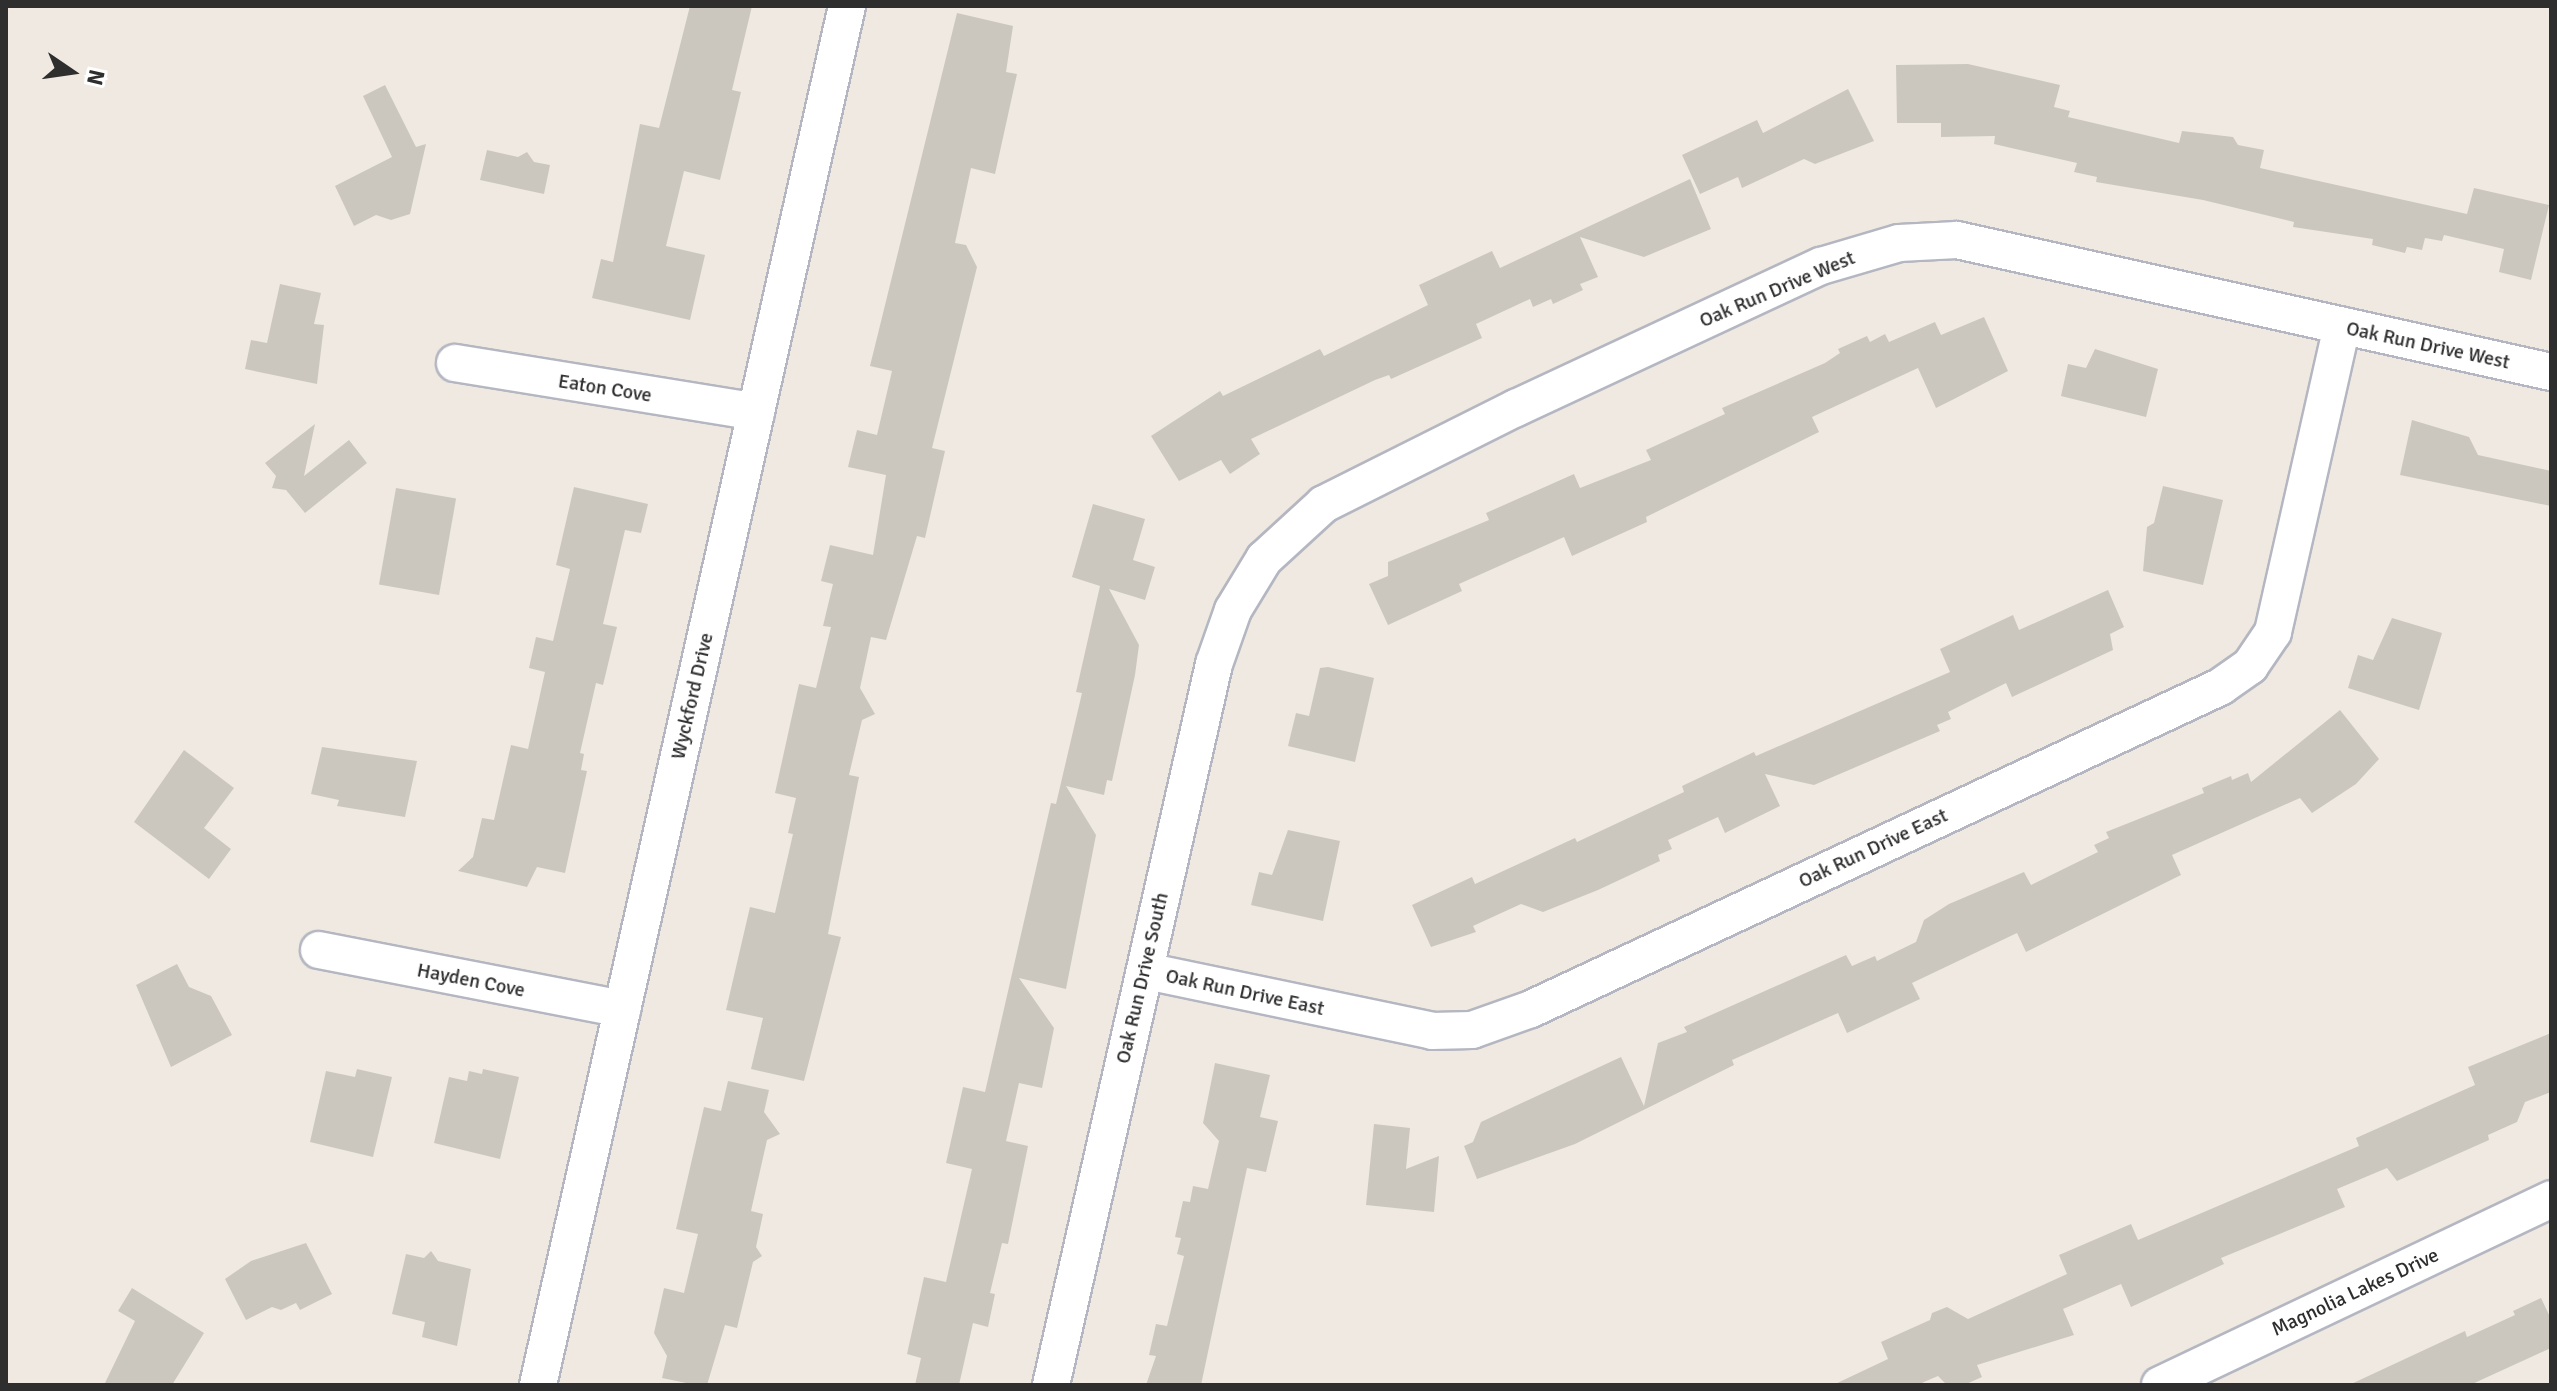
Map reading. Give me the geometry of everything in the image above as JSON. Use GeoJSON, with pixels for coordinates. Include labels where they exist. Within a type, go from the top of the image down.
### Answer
{"type":"FeatureCollection","features":[{"type":"Feature","properties":{"kind":"street","name":"Wyckford Drive"},"geometry":{"type":"LineString","coordinates":[[538,1385],[847,6]]}},
{"type":"Feature","properties":{"kind":"street","name":"Oak Run Drive West"},"geometry":{"type":"LineString","coordinates":[[1252,578],[1292,530],[1355,486],[1821,266],[1899,243],[1957,240],[2551,372]]}},
{"type":"Feature","properties":{"kind":"street","name":"Oak Run Drive East"},"geometry":{"type":"LineString","coordinates":[[1146,971],[1432,1031],[1472,1030],[1531,1009],[2220,687],[2250,666],[2273,632],[2342,326]]}},
{"type":"Feature","properties":{"kind":"street","name":"Eaton Cove"},"geometry":{"type":"LineString","coordinates":[[455,363],[756,412]]}},
{"type":"Feature","properties":{"kind":"street","name":"Oak Run Drive South"},"geometry":{"type":"LineString","coordinates":[[1051,1385],[1214,664],[1233,610],[1252,578]]}},
{"type":"Feature","properties":{"kind":"street","name":"Hayden Cove"},"geometry":{"type":"LineString","coordinates":[[319,950],[622,1009]]}},
{"type":"Feature","properties":{"kind":"street","name":"Magnolia Lakes Drive"},"geometry":{"type":"LineString","coordinates":[[2160,1385],[2551,1199]]}},
{"type":"Feature","properties":{"kind":"building"},"geometry":{"type":"Polygon","coordinates":[[[690,6],[752,6],[732,90],[741,92],[720,180],[684,171],[666,246],[705,255],[690,320],[592,298],[601,259],[613,262],[640,124],[659,128],[690,6]]]}},
{"type":"Feature","properties":{"kind":"building"},"geometry":{"type":"Polygon","coordinates":[[[957,13],[1013,26],[1006,72],[1017,74],[995,174],[971,168],[955,243],[966,245],[977,267],[932,448],[945,451],[925,538],[917,536],[886,640],[871,637],[860,688],[875,714],[862,720],[849,775],[859,777],[828,934],[841,937],[804,1081],[751,1069],[763,1018],[726,1010],[750,907],[775,913],[793,834],[788,833],[796,798],[775,793],[799,684],[816,688],[831,627],[823,626],[833,584],[821,581],[830,545],[873,555],[886,475],[848,467],[857,430],[877,435],[892,371],[870,366],[957,13]]]}},
{"type":"Feature","properties":{"kind":"building"},"geometry":{"type":"Polygon","coordinates":[[[1968,64],[2060,85],[2054,107],[2070,111],[2068,117],[2179,143],[2182,131],[2233,137],[2238,145],[2264,150],[2260,168],[2467,214],[2474,188],[2549,205],[2531,280],[2499,272],[2504,249],[2444,235],[2442,241],[2425,238],[2422,250],[2407,247],[2405,253],[2372,245],[2373,239],[2293,227],[2294,222],[2203,200],[2096,182],[2097,177],[2074,172],[2077,163],[1994,144],[1995,136],[1941,137],[1941,123],[1897,123],[1896,65],[1968,64]]]}},
{"type":"Feature","properties":{"kind":"building"},"geometry":{"type":"Polygon","coordinates":[[[385,85],[416,147],[426,144],[410,214],[391,220],[376,215],[354,226],[335,186],[392,157],[363,96],[385,85]]]}},
{"type":"Feature","properties":{"kind":"building"},"geometry":{"type":"Polygon","coordinates":[[[1848,89],[1874,141],[1815,164],[1804,159],[1742,188],[1738,177],[1700,194],[1682,155],[1757,120],[1763,133],[1848,89]]]}},
{"type":"Feature","properties":{"kind":"building"},"geometry":{"type":"Polygon","coordinates":[[[487,150],[518,157],[527,152],[534,162],[550,165],[544,194],[480,180],[487,150]]]}},
{"type":"Feature","properties":{"kind":"building"},"geometry":{"type":"Polygon","coordinates":[[[1690,179],[1711,229],[1644,257],[1580,237],[1598,277],[1580,284],[1583,290],[1553,304],[1551,299],[1533,307],[1530,299],[1476,324],[1482,338],[1391,379],[1389,375],[1375,380],[1251,439],[1260,454],[1230,474],[1221,460],[1179,481],[1151,436],[1220,391],[1223,396],[1320,349],[1324,356],[1428,305],[1419,285],[1492,251],[1500,268],[1690,179]]]}},
{"type":"Feature","properties":{"kind":"building"},"geometry":{"type":"Polygon","coordinates":[[[280,284],[321,293],[314,324],[324,325],[317,384],[245,369],[251,340],[267,343],[280,284]]]}},
{"type":"Feature","properties":{"kind":"building"},"geometry":{"type":"Polygon","coordinates":[[[1984,317],[2008,371],[1954,399],[1936,408],[1918,368],[1812,417],[1819,432],[1646,517],[1647,522],[1572,556],[1564,537],[1459,584],[1462,591],[1388,625],[1369,584],[1388,576],[1388,562],[1489,520],[1486,513],[1574,474],[1580,488],[1651,460],[1646,450],[1725,414],[1722,408],[1825,363],[1840,353],[1838,349],[1867,336],[1870,342],[1885,334],[1889,342],[1935,322],[1941,335],[1984,317]]]}},
{"type":"Feature","properties":{"kind":"building"},"geometry":{"type":"Polygon","coordinates":[[[2095,349],[2158,369],[2146,417],[2061,396],[2068,364],[2086,368],[2095,349]]]}},
{"type":"Feature","properties":{"kind":"building"},"geometry":{"type":"Polygon","coordinates":[[[2412,420],[2469,437],[2478,455],[2551,471],[2551,506],[2400,475],[2412,420]]]}},
{"type":"Feature","properties":{"kind":"building"},"geometry":{"type":"Polygon","coordinates":[[[315,424],[304,476],[349,440],[367,463],[305,513],[286,490],[272,488],[276,476],[265,463],[315,424]]]}},
{"type":"Feature","properties":{"kind":"building"},"geometry":{"type":"Polygon","coordinates":[[[2163,486],[2223,500],[2203,585],[2143,571],[2147,527],[2154,523],[2163,486]]]}},
{"type":"Feature","properties":{"kind":"building"},"geometry":{"type":"Polygon","coordinates":[[[574,487],[648,504],[641,533],[625,530],[603,624],[617,627],[603,685],[596,683],[580,753],[584,754],[581,770],[587,771],[565,873],[537,867],[527,887],[458,871],[473,857],[482,818],[494,820],[511,745],[528,749],[545,672],[529,668],[536,637],[553,641],[570,569],[556,565],[574,487]]]}},
{"type":"Feature","properties":{"kind":"building"},"geometry":{"type":"Polygon","coordinates":[[[396,488],[456,499],[439,595],[379,585],[396,488]]]}},
{"type":"Feature","properties":{"kind":"building"},"geometry":{"type":"Polygon","coordinates":[[[1093,504],[1145,519],[1133,560],[1155,567],[1145,600],[1109,589],[1139,645],[1135,675],[1112,781],[1107,780],[1104,795],[1066,786],[1096,835],[1066,989],[1019,978],[1054,1028],[1042,1088],[1019,1083],[1006,1141],[1028,1146],[1008,1244],[1002,1243],[990,1293],[995,1294],[988,1327],[973,1323],[959,1385],[915,1385],[921,1358],[907,1354],[924,1277],[946,1282],[972,1169],[946,1163],[963,1087],[985,1092],[1051,803],[1056,804],[1082,693],[1076,692],[1100,586],[1072,577],[1093,504]]]}},
{"type":"Feature","properties":{"kind":"building"},"geometry":{"type":"Polygon","coordinates":[[[2108,590],[2124,627],[2110,634],[2113,650],[2012,697],[2006,683],[1948,712],[1951,719],[1937,725],[1940,731],[1814,785],[1765,774],[1780,806],[1725,833],[1718,817],[1668,840],[1672,849],[1658,855],[1660,861],[1598,890],[1543,912],[1521,904],[1473,926],[1476,932],[1431,947],[1412,905],[1472,877],[1475,884],[1575,838],[1577,842],[1684,792],[1682,786],[1754,752],[1756,756],[1950,672],[1940,649],[2013,615],[2019,630],[2108,590]]]}},
{"type":"Feature","properties":{"kind":"building"},"geometry":{"type":"Polygon","coordinates":[[[2392,618],[2442,633],[2419,710],[2348,688],[2358,655],[2373,660],[2392,618]]]}},
{"type":"Feature","properties":{"kind":"building"},"geometry":{"type":"Polygon","coordinates":[[[1328,667],[1374,678],[1355,762],[1288,746],[1296,713],[1309,716],[1320,668],[1328,667]]]}},
{"type":"Feature","properties":{"kind":"building"},"geometry":{"type":"Polygon","coordinates":[[[2340,710],[2379,759],[2356,784],[2312,813],[2300,798],[2172,855],[2181,875],[2026,952],[2017,933],[1912,983],[1920,999],[1847,1033],[1838,1013],[1732,1060],[1734,1065],[1575,1144],[1477,1179],[1464,1146],[1473,1142],[1481,1122],[1621,1057],[1644,1106],[1658,1043],[1687,1032],[1684,1027],[1846,955],[1852,966],[1875,956],[1877,961],[1916,942],[1924,920],[1949,904],[2024,872],[2031,885],[2098,852],[2094,845],[2109,838],[2106,832],[2204,793],[2202,788],[2231,776],[2232,780],[2248,773],[2251,782],[2340,710]]]}},
{"type":"Feature","properties":{"kind":"building"},"geometry":{"type":"Polygon","coordinates":[[[322,747],[417,761],[405,817],[337,806],[339,800],[311,794],[322,747]]]}},
{"type":"Feature","properties":{"kind":"building"},"geometry":{"type":"Polygon","coordinates":[[[184,750],[234,788],[204,828],[231,849],[209,879],[134,822],[184,750]]]}},
{"type":"Feature","properties":{"kind":"building"},"geometry":{"type":"Polygon","coordinates":[[[1288,830],[1340,841],[1323,921],[1251,905],[1259,872],[1272,875],[1288,830]]]}},
{"type":"Feature","properties":{"kind":"building"},"geometry":{"type":"Polygon","coordinates":[[[177,964],[189,987],[211,996],[232,1035],[171,1067],[136,985],[177,964]]]}},
{"type":"Feature","properties":{"kind":"building"},"geometry":{"type":"Polygon","coordinates":[[[2551,1033],[2551,1092],[2525,1102],[2517,1122],[2488,1135],[2489,1140],[2397,1181],[2387,1168],[2337,1189],[2345,1207],[2221,1258],[2224,1264],[2131,1307],[2121,1284],[2063,1309],[2074,1335],[1977,1365],[1982,1377],[1964,1385],[1947,1385],[1938,1376],[1917,1385],[1833,1385],[1888,1359],[1881,1342],[1930,1320],[1932,1313],[1947,1307],[1968,1319],[2067,1274],[2059,1255],[2131,1224],[2138,1240],[2359,1146],[2356,1138],[2475,1085],[2468,1067],[2551,1033]]]}},
{"type":"Feature","properties":{"kind":"building"},"geometry":{"type":"Polygon","coordinates":[[[1215,1063],[1270,1075],[1260,1117],[1278,1121],[1266,1172],[1247,1168],[1201,1385],[1146,1385],[1156,1356],[1149,1355],[1156,1324],[1167,1326],[1184,1256],[1177,1254],[1181,1238],[1175,1237],[1183,1201],[1190,1202],[1193,1186],[1208,1189],[1219,1141],[1203,1123],[1215,1063]]]}},
{"type":"Feature","properties":{"kind":"building"},"geometry":{"type":"Polygon","coordinates":[[[357,1069],[392,1077],[373,1157],[310,1142],[326,1071],[355,1077],[357,1069]]]}},
{"type":"Feature","properties":{"kind":"building"},"geometry":{"type":"Polygon","coordinates":[[[483,1069],[519,1077],[500,1159],[434,1143],[449,1077],[467,1081],[469,1071],[482,1074],[483,1069]]]}},
{"type":"Feature","properties":{"kind":"building"},"geometry":{"type":"Polygon","coordinates":[[[728,1081],[769,1090],[764,1112],[780,1134],[767,1140],[751,1211],[763,1214],[756,1247],[762,1256],[753,1262],[737,1328],[725,1325],[707,1385],[696,1385],[662,1378],[667,1356],[654,1333],[664,1288],[684,1293],[698,1234],[676,1229],[704,1107],[721,1111],[728,1081]]]}},
{"type":"Feature","properties":{"kind":"building"},"geometry":{"type":"Polygon","coordinates":[[[1374,1124],[1410,1128],[1406,1169],[1439,1156],[1434,1212],[1366,1205],[1374,1124]]]}},
{"type":"Feature","properties":{"kind":"building"},"geometry":{"type":"Polygon","coordinates":[[[306,1243],[332,1294],[300,1310],[296,1303],[281,1310],[272,1307],[246,1320],[225,1279],[251,1261],[306,1243]]]}},
{"type":"Feature","properties":{"kind":"building"},"geometry":{"type":"Polygon","coordinates":[[[431,1251],[438,1261],[471,1269],[457,1346],[422,1337],[425,1322],[392,1314],[406,1254],[424,1258],[431,1251]]]}},
{"type":"Feature","properties":{"kind":"building"},"geometry":{"type":"Polygon","coordinates":[[[132,1288],[204,1333],[172,1385],[104,1385],[135,1321],[118,1311],[132,1288]]]}},
{"type":"Feature","properties":{"kind":"building"},"geometry":{"type":"Polygon","coordinates":[[[2541,1298],[2551,1319],[2551,1348],[2470,1385],[2349,1385],[2465,1331],[2467,1337],[2515,1315],[2513,1311],[2541,1298]]]}}]}
